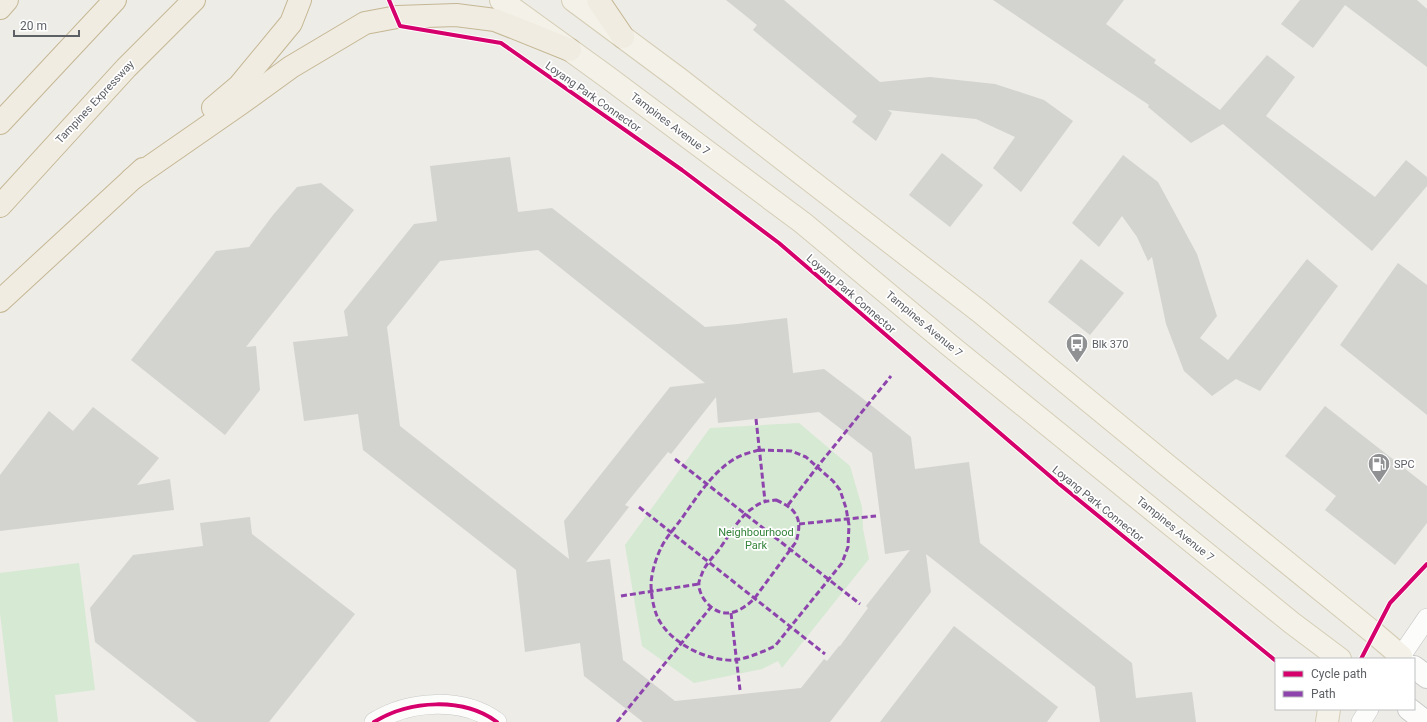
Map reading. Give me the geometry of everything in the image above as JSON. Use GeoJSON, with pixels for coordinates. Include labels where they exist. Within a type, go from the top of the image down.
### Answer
{"type":"FeatureCollection","features":[{"type":"Feature","properties":{"kind":"highway"},"geometry":{"type":"LineString","coordinates":[[0,8],[7,0]]}},
{"type":"Feature","properties":{"kind":"highway"},"geometry":{"type":"LineString","coordinates":[[0,123],[115,0]]}},
{"type":"Feature","properties":{"kind":"highway","name":"Tampines Expressway"},"geometry":{"type":"LineString","coordinates":[[0,206],[126,68],[194,0]]}},
{"type":"Feature","properties":{"kind":"highway"},"geometry":{"type":"LineString","coordinates":[[0,301],[132,179],[239,86],[291,23],[300,0]]}},
{"type":"Feature","properties":{"kind":"highway"},"geometry":{"type":"LineString","coordinates":[[598,0],[623,36]]}},
{"type":"Feature","properties":{"kind":"highway"},"geometry":{"type":"LineString","coordinates":[[132,179],[291,67],[365,23],[397,17],[456,15],[495,20],[570,50]]}},
{"type":"Feature","properties":{"kind":"main road","name":"Tampines Avenue 7"},"geometry":{"type":"LineString","coordinates":[[501,0],[803,223],[948,344],[1292,623],[1339,658]]}},
{"type":"Feature","properties":{"kind":"main road"},"geometry":{"type":"LineString","coordinates":[[574,0],[623,36],[979,311],[1374,633],[1402,658]]}},
{"type":"Feature","properties":{"kind":"main road"},"geometry":{"type":"LineString","coordinates":[[1292,623],[1317,658]]}},
{"type":"Feature","properties":{"kind":"main road"},"geometry":{"type":"LineString","coordinates":[[1415,668],[1427,677]]}},
{"type":"Feature","properties":{"kind":"main road"},"geometry":{"type":"LineString","coordinates":[[1326,722],[1329,710]]}},
{"type":"Feature","properties":{"kind":"main road"},"geometry":{"type":"LineString","coordinates":[[1410,710],[1426,722]]}},
{"type":"Feature","properties":{"kind":"street"},"geometry":{"type":"LineString","coordinates":[[1405,658],[1427,618]]}},
{"type":"Feature","properties":{"kind":"street"},"geometry":{"type":"LineString","coordinates":[[374,722],[392,713],[416,707],[441,704],[467,707],[490,717],[497,722]]}},
{"type":"Feature","properties":{"kind":"street"},"geometry":{"type":"LineString","coordinates":[[1361,722],[1368,710]]}},
{"type":"Feature","properties":{"kind":"green space","name":"Neighbourhood Park"},"geometry":{"type":"Polygon","coordinates":[[[799,423],[850,466],[862,507],[863,529],[869,559],[782,668],[778,661],[762,669],[694,683],[642,646],[625,545],[710,428],[799,423]]]}},
{"type":"Feature","properties":{"kind":"green space"},"geometry":{"type":"Polygon","coordinates":[[[79,563],[95,690],[55,695],[58,722],[13,722],[0,613],[0,573],[79,563]]]}},
{"type":"Feature","properties":{"kind":"building"},"geometry":{"type":"Polygon","coordinates":[[[726,0],[784,0],[880,82],[930,77],[995,84],[1044,100],[1073,121],[1021,192],[993,168],[1015,137],[976,119],[888,110],[892,113],[876,141],[852,122],[857,116],[753,30],[757,25],[726,0]]]}},
{"type":"Feature","properties":{"kind":"building"},"geometry":{"type":"Polygon","coordinates":[[[993,0],[1124,0],[1106,24],[1156,60],[1154,63],[1220,110],[1267,55],[1295,77],[1266,116],[1375,197],[1406,160],[1427,177],[1427,186],[1372,251],[1223,124],[1191,143],[1148,107],[1149,105],[993,0]]]}},
{"type":"Feature","properties":{"kind":"building"},"geometry":{"type":"Polygon","coordinates":[[[1300,0],[1417,0],[1427,9],[1427,67],[1345,5],[1313,48],[1281,24],[1300,0]]]}},
{"type":"Feature","properties":{"kind":"building"},"geometry":{"type":"Polygon","coordinates":[[[942,153],[983,185],[950,227],[909,195],[942,153]]]}},
{"type":"Feature","properties":{"kind":"building"},"geometry":{"type":"Polygon","coordinates":[[[1123,155],[1158,182],[1197,254],[1217,316],[1200,338],[1228,360],[1307,259],[1338,286],[1260,391],[1236,379],[1212,396],[1184,371],[1166,324],[1152,257],[1148,261],[1137,237],[1122,216],[1099,247],[1072,223],[1123,155]]]}},
{"type":"Feature","properties":{"kind":"building"},"geometry":{"type":"Polygon","coordinates":[[[510,157],[518,212],[552,208],[705,327],[787,318],[793,373],[824,369],[857,394],[911,437],[915,469],[969,462],[980,543],[1132,663],[1136,698],[1192,692],[1196,722],[1100,722],[1095,687],[926,554],[931,592],[830,722],[643,722],[584,676],[580,643],[525,652],[516,570],[363,450],[358,414],[304,421],[293,342],[348,336],[344,311],[414,224],[437,221],[430,166],[510,157]],[[538,250],[440,261],[387,327],[400,426],[569,559],[564,521],[670,387],[705,383],[538,250]],[[716,397],[671,454],[668,452],[625,505],[629,507],[586,562],[610,559],[623,660],[675,701],[801,688],[824,659],[827,661],[840,646],[868,608],[866,606],[910,550],[885,554],[872,453],[819,412],[718,423],[716,397]]]}},
{"type":"Feature","properties":{"kind":"building"},"geometry":{"type":"Polygon","coordinates":[[[321,183],[354,210],[246,347],[256,346],[260,390],[225,435],[131,360],[216,251],[249,247],[273,215],[297,187],[321,183]]]}},
{"type":"Feature","properties":{"kind":"building"},"geometry":{"type":"Polygon","coordinates":[[[1081,259],[1124,293],[1090,335],[1048,302],[1081,259]]]}},
{"type":"Feature","properties":{"kind":"building"},"geometry":{"type":"Polygon","coordinates":[[[1398,263],[1427,285],[1427,415],[1340,345],[1398,263]]]}},
{"type":"Feature","properties":{"kind":"building","name":"SPC"},"geometry":{"type":"Polygon","coordinates":[[[1325,406],[1427,486],[1427,523],[1395,565],[1325,510],[1336,496],[1285,456],[1325,406]]]}},
{"type":"Feature","properties":{"kind":"building"},"geometry":{"type":"Polygon","coordinates":[[[93,407],[159,458],[137,485],[170,479],[174,510],[0,531],[0,475],[49,411],[73,431],[93,407]]]}},
{"type":"Feature","properties":{"kind":"building"},"geometry":{"type":"Polygon","coordinates":[[[250,517],[252,534],[355,614],[269,722],[197,722],[95,642],[90,608],[133,555],[203,546],[200,523],[250,517]]]}},
{"type":"Feature","properties":{"kind":"building"},"geometry":{"type":"Polygon","coordinates":[[[954,626],[1058,707],[1047,722],[880,722],[954,626]]]}},
{"type":"Feature","properties":{"kind":"marked path"},"geometry":{"type":"LineString","coordinates":[[788,505],[891,376]]}},
{"type":"Feature","properties":{"kind":"marked path"},"geometry":{"type":"LineString","coordinates":[[756,419],[765,501]]}},
{"type":"Feature","properties":{"kind":"marked path"},"geometry":{"type":"LineString","coordinates":[[759,450],[791,451],[806,457],[833,481],[840,490],[846,508],[849,525],[848,547],[842,563],[775,646],[735,660],[713,658],[701,654],[679,642],[662,625],[657,616],[652,600],[651,583],[653,569],[665,540],[713,477],[728,463],[736,458],[759,450]]}},
{"type":"Feature","properties":{"kind":"marked path"},"geometry":{"type":"LineString","coordinates":[[675,459],[860,604]]}},
{"type":"Feature","properties":{"kind":"marked path"},"geometry":{"type":"LineString","coordinates":[[776,500],[789,507],[796,516],[799,527],[796,542],[754,599],[748,604],[730,613],[724,613],[712,608],[703,598],[699,587],[699,582],[703,571],[734,528],[748,512],[758,504],[776,500]]}},
{"type":"Feature","properties":{"kind":"marked path"},"geometry":{"type":"LineString","coordinates":[[639,507],[825,654]]}},
{"type":"Feature","properties":{"kind":"marked path"},"geometry":{"type":"LineString","coordinates":[[799,524],[876,516]]}},
{"type":"Feature","properties":{"kind":"marked path"},"geometry":{"type":"LineString","coordinates":[[621,596],[699,584]]}},
{"type":"Feature","properties":{"kind":"marked path"},"geometry":{"type":"LineString","coordinates":[[617,722],[711,607]]}},
{"type":"Feature","properties":{"kind":"marked path"},"geometry":{"type":"LineString","coordinates":[[731,613],[740,690]]}},
{"type":"Feature","properties":{"kind":"cycle path","name":"Loyang Park Connector"},"geometry":{"type":"LineString","coordinates":[[389,0],[400,26],[501,43],[682,170],[779,243],[1058,483],[1275,660]]}},
{"type":"Feature","properties":{"kind":"cycle path"},"geometry":{"type":"LineString","coordinates":[[1362,658],[1390,603],[1427,564]]}},
{"type":"Feature","properties":{"kind":"cycle path"},"geometry":{"type":"LineString","coordinates":[[374,722],[404,709],[436,704],[468,708],[497,722]]}},
{"type":"Feature","properties":{"kind":"place","name":"Blk 370"},"geometry":{"type":"Point","coordinates":[1077,364]}},
{"type":"Feature","properties":{"kind":"place","name":"SPC"},"geometry":{"type":"Point","coordinates":[1379,484]}}]}
